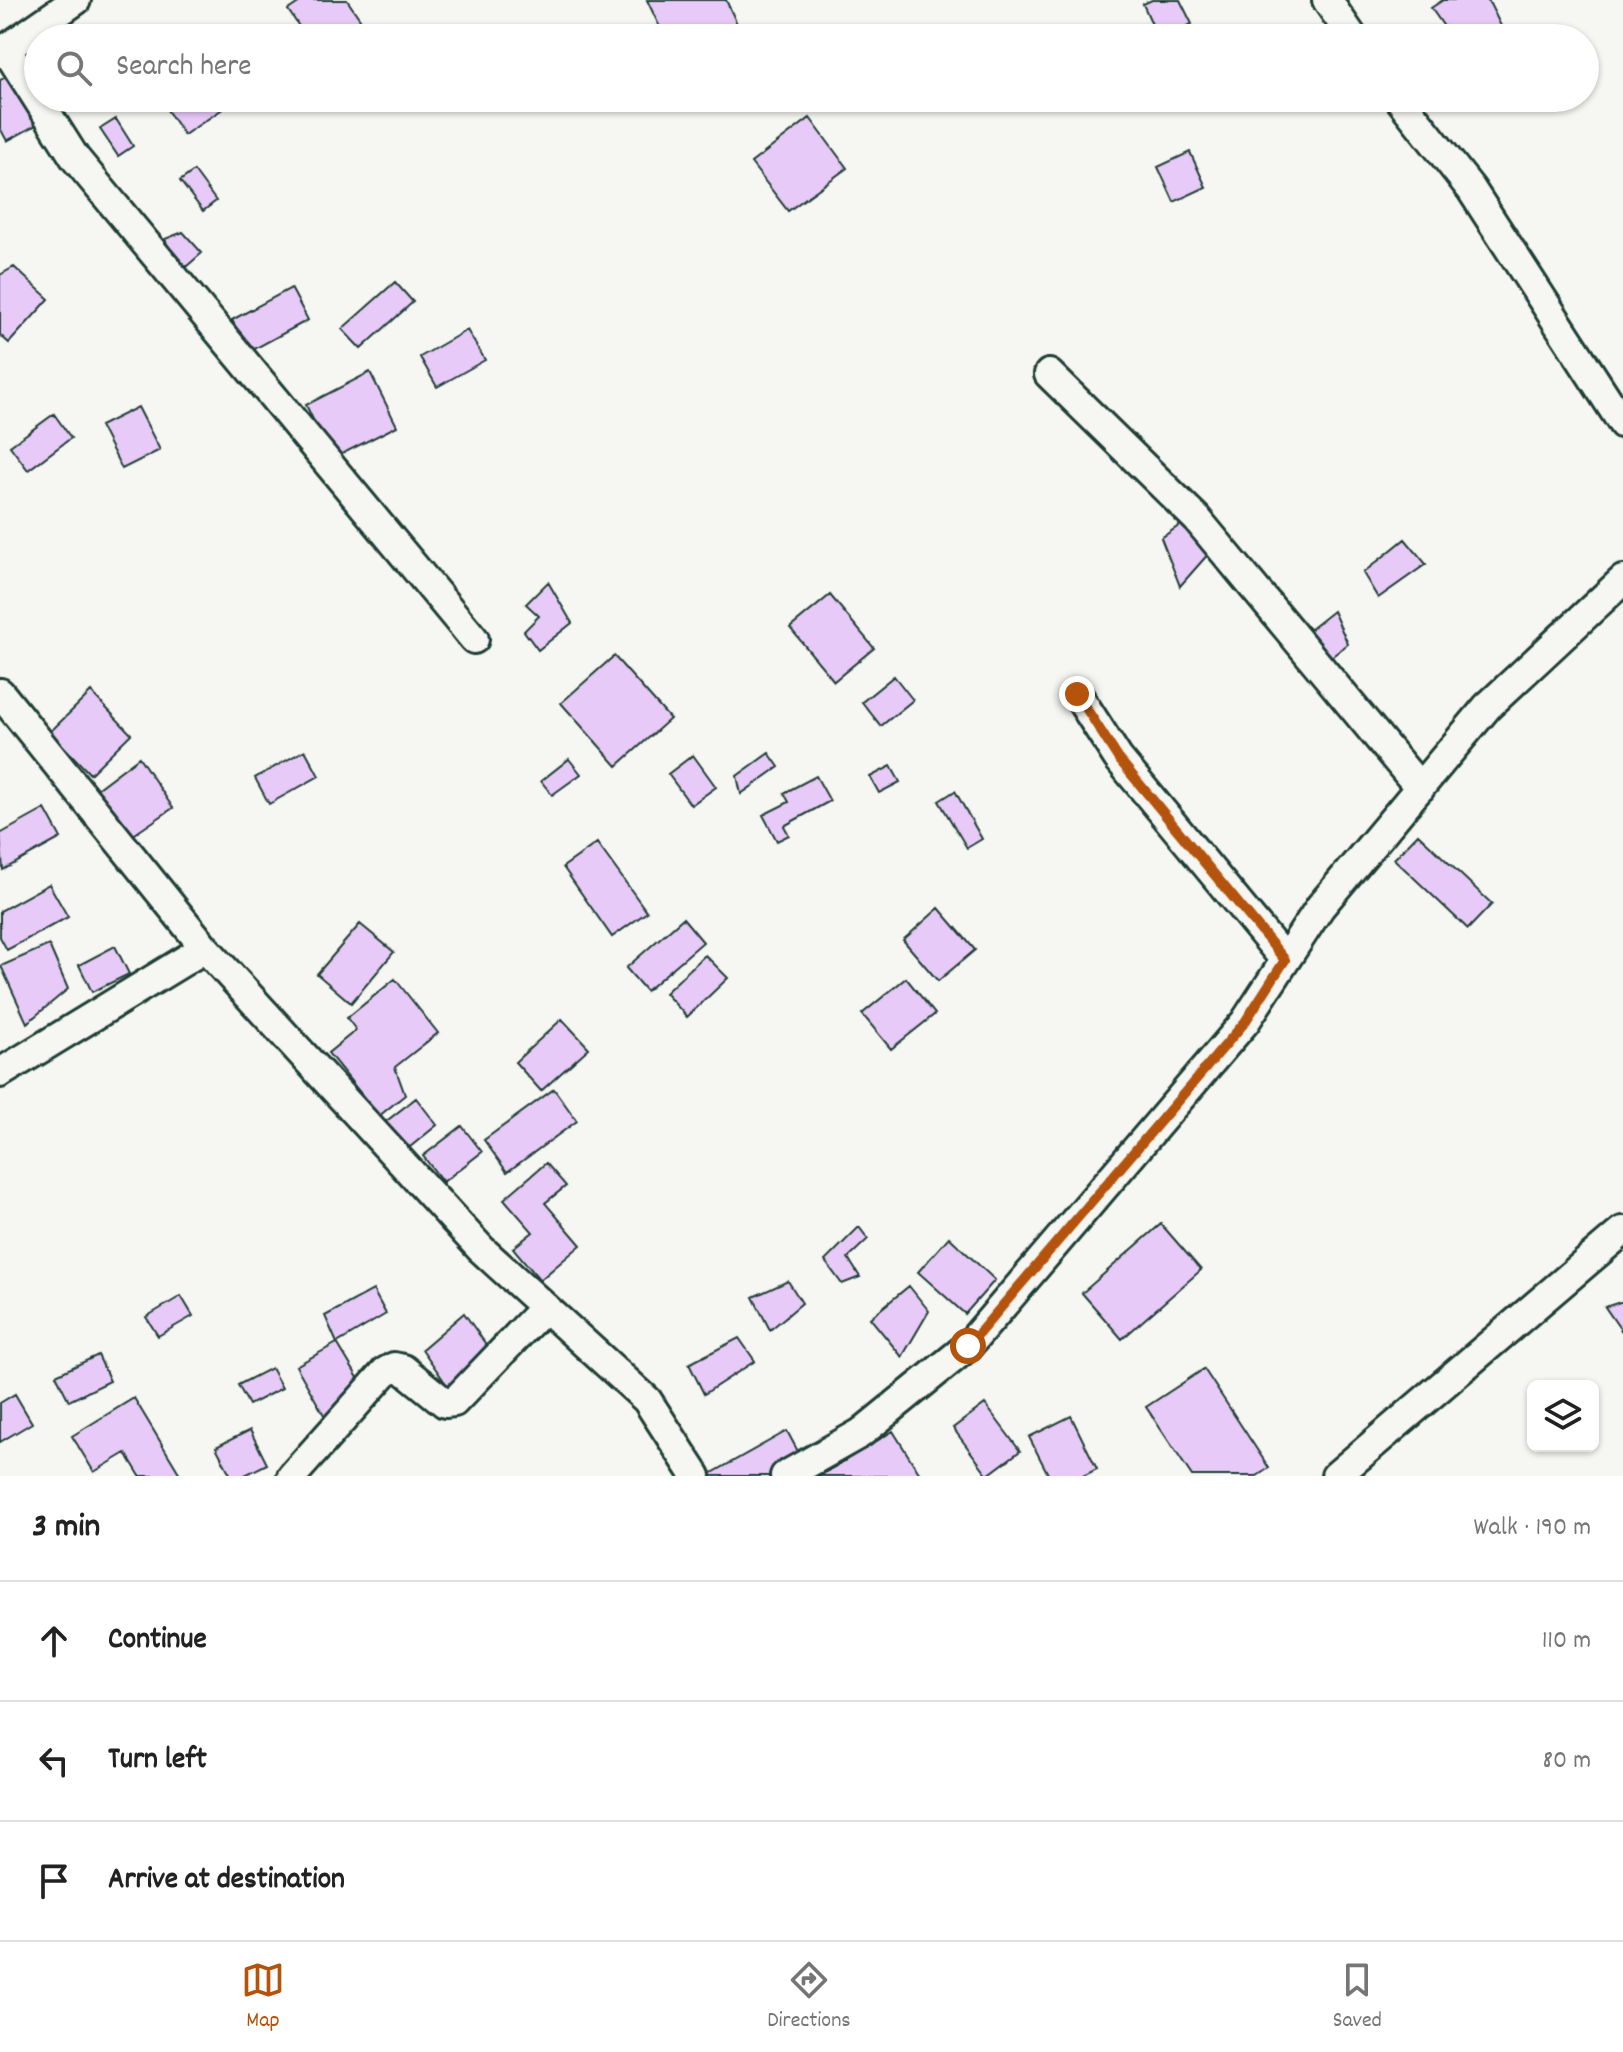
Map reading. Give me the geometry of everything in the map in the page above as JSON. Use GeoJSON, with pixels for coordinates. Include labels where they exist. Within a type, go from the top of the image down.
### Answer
{"type":"FeatureCollection","features":[{"type":"Feature","properties":{"kind":"street"},"geometry":{"type":"LineString","coordinates":[[42,24],[76,0]]}},
{"type":"Feature","properties":{"kind":"street"},"geometry":{"type":"LineString","coordinates":[[1327,0],[1343,24]]}},
{"type":"Feature","properties":{"kind":"street"},"geometry":{"type":"LineString","coordinates":[[24,36],[3,51],[24,82]]}},
{"type":"Feature","properties":{"kind":"street"},"geometry":{"type":"LineString","coordinates":[[44,112],[75,158],[474,639]]}},
{"type":"Feature","properties":{"kind":"street"},"geometry":{"type":"LineString","coordinates":[[1410,112],[1471,189],[1623,424]]}},
{"type":"Feature","properties":{"kind":"street"},"geometry":{"type":"LineString","coordinates":[[1049,374],[1197,519],[1420,788]]}},
{"type":"Feature","properties":{"kind":"street"},"geometry":{"type":"LineString","coordinates":[[785,1476],[861,1433],[968,1346],[1245,1022],[1320,907],[1487,707],[1623,580]]}},
{"type":"Feature","properties":{"kind":"street"},"geometry":{"type":"LineString","coordinates":[[0,693],[205,948],[481,1249],[647,1400],[696,1476]]}},
{"type":"Feature","properties":{"kind":"street"},"geometry":{"type":"LineString","coordinates":[[1077,694],[1118,758],[1285,960]]}},
{"type":"Feature","properties":{"kind":"street"},"geometry":{"type":"LineString","coordinates":[[0,1073],[205,948]]}},
{"type":"Feature","properties":{"kind":"street"},"geometry":{"type":"LineString","coordinates":[[1336,1476],[1623,1231]]}},
{"type":"Feature","properties":{"kind":"street"},"geometry":{"type":"LineString","coordinates":[[292,1476],[385,1372],[394,1367],[403,1369],[445,1403],[454,1402],[545,1307]]}},
{"type":"Feature","properties":{"kind":"building"},"geometry":{"type":"Polygon","coordinates":[[[303,0],[347,0],[363,24],[298,24],[288,10],[303,0]]]}},
{"type":"Feature","properties":{"kind":"building"},"geometry":{"type":"Polygon","coordinates":[[[647,0],[726,0],[737,24],[658,24],[647,0]]]}},
{"type":"Feature","properties":{"kind":"building"},"geometry":{"type":"Polygon","coordinates":[[[1152,0],[1180,0],[1192,24],[1152,24],[1143,4],[1152,0]]]}},
{"type":"Feature","properties":{"kind":"building"},"geometry":{"type":"Polygon","coordinates":[[[1443,0],[1488,0],[1500,24],[1442,24],[1431,8],[1443,0]]]}},
{"type":"Feature","properties":{"kind":"building"},"geometry":{"type":"Polygon","coordinates":[[[12,74],[24,97],[24,112],[32,112],[38,124],[7,141],[0,128],[0,80],[12,74]]]}},
{"type":"Feature","properties":{"kind":"building"},"geometry":{"type":"Polygon","coordinates":[[[168,112],[218,112],[184,135],[168,112]]]}},
{"type":"Feature","properties":{"kind":"building"},"geometry":{"type":"Polygon","coordinates":[[[810,118],[847,168],[788,211],[751,163],[810,118]]]}},
{"type":"Feature","properties":{"kind":"building"},"geometry":{"type":"Polygon","coordinates":[[[116,119],[133,146],[118,156],[100,129],[116,119]]]}},
{"type":"Feature","properties":{"kind":"building"},"geometry":{"type":"Polygon","coordinates":[[[1190,152],[1206,187],[1174,202],[1158,167],[1190,152]]]}},
{"type":"Feature","properties":{"kind":"building"},"geometry":{"type":"Polygon","coordinates":[[[194,171],[216,201],[203,211],[180,181],[194,171]]]}},
{"type":"Feature","properties":{"kind":"building"},"geometry":{"type":"Polygon","coordinates":[[[183,232],[202,253],[179,273],[165,239],[183,232]]]}},
{"type":"Feature","properties":{"kind":"building"},"geometry":{"type":"Polygon","coordinates":[[[14,267],[49,299],[9,343],[0,335],[0,275],[14,267]]]}},
{"type":"Feature","properties":{"kind":"building"},"geometry":{"type":"Polygon","coordinates":[[[395,282],[413,302],[361,349],[342,329],[395,282]]]}},
{"type":"Feature","properties":{"kind":"building"},"geometry":{"type":"Polygon","coordinates":[[[291,288],[308,320],[249,352],[232,320],[291,288]]]}},
{"type":"Feature","properties":{"kind":"building"},"geometry":{"type":"Polygon","coordinates":[[[467,330],[485,360],[437,387],[420,357],[467,330]]]}},
{"type":"Feature","properties":{"kind":"building"},"geometry":{"type":"Polygon","coordinates":[[[370,372],[397,426],[332,459],[306,405],[370,372]]]}},
{"type":"Feature","properties":{"kind":"building"},"geometry":{"type":"Polygon","coordinates":[[[138,407],[160,450],[122,469],[100,426],[138,407]]]}},
{"type":"Feature","properties":{"kind":"building"},"geometry":{"type":"Polygon","coordinates":[[[54,414],[71,438],[28,470],[10,446],[54,414]]]}},
{"type":"Feature","properties":{"kind":"building"},"geometry":{"type":"Polygon","coordinates":[[[1191,518],[1210,552],[1180,586],[1161,538],[1191,518]]]}},
{"type":"Feature","properties":{"kind":"building"},"geometry":{"type":"Polygon","coordinates":[[[1405,539],[1426,564],[1378,598],[1363,573],[1405,539]]]}},
{"type":"Feature","properties":{"kind":"building"},"geometry":{"type":"Polygon","coordinates":[[[548,582],[572,623],[538,650],[524,631],[539,616],[526,604],[548,582]]]}},
{"type":"Feature","properties":{"kind":"building"},"geometry":{"type":"Polygon","coordinates":[[[830,595],[874,648],[834,681],[790,628],[830,595]]]}},
{"type":"Feature","properties":{"kind":"building"},"geometry":{"type":"Polygon","coordinates":[[[1333,611],[1348,644],[1326,661],[1300,637],[1333,611]]]}},
{"type":"Feature","properties":{"kind":"building"},"geometry":{"type":"Polygon","coordinates":[[[614,656],[670,719],[617,766],[561,703],[614,656]]]}},
{"type":"Feature","properties":{"kind":"building"},"geometry":{"type":"Polygon","coordinates":[[[894,676],[913,700],[881,726],[862,702],[894,676]]]}},
{"type":"Feature","properties":{"kind":"building"},"geometry":{"type":"Polygon","coordinates":[[[91,692],[131,734],[90,774],[50,732],[91,692]]]}},
{"type":"Feature","properties":{"kind":"building"},"geometry":{"type":"Polygon","coordinates":[[[305,750],[319,776],[269,804],[255,778],[305,750]]]}},
{"type":"Feature","properties":{"kind":"building"},"geometry":{"type":"Polygon","coordinates":[[[769,753],[779,767],[741,794],[737,776],[769,753]]]}},
{"type":"Feature","properties":{"kind":"building"},"geometry":{"type":"Polygon","coordinates":[[[693,755],[716,787],[691,805],[668,774],[693,755]]]}},
{"type":"Feature","properties":{"kind":"building"},"geometry":{"type":"Polygon","coordinates":[[[139,757],[173,808],[132,836],[94,791],[139,757]]]}},
{"type":"Feature","properties":{"kind":"building"},"geometry":{"type":"Polygon","coordinates":[[[569,759],[581,774],[552,795],[541,781],[569,759]]]}},
{"type":"Feature","properties":{"kind":"building"},"geometry":{"type":"Polygon","coordinates":[[[891,766],[900,782],[879,793],[870,777],[891,766]]]}},
{"type":"Feature","properties":{"kind":"building"},"geometry":{"type":"Polygon","coordinates":[[[816,776],[830,801],[784,826],[789,835],[777,841],[763,815],[789,802],[784,793],[816,776]]]}},
{"type":"Feature","properties":{"kind":"building"},"geometry":{"type":"Polygon","coordinates":[[[955,791],[982,839],[967,848],[939,801],[955,791]]]}},
{"type":"Feature","properties":{"kind":"building"},"geometry":{"type":"Polygon","coordinates":[[[45,809],[61,838],[3,870],[0,834],[45,809]]]}},
{"type":"Feature","properties":{"kind":"building"},"geometry":{"type":"Polygon","coordinates":[[[1418,834],[1492,904],[1468,929],[1394,859],[1418,834]]]}},
{"type":"Feature","properties":{"kind":"building"},"geometry":{"type":"Polygon","coordinates":[[[597,843],[647,912],[612,937],[563,867],[597,843]]]}},
{"type":"Feature","properties":{"kind":"building"},"geometry":{"type":"Polygon","coordinates":[[[49,884],[68,917],[7,950],[0,937],[0,911],[49,884]]]}},
{"type":"Feature","properties":{"kind":"building"},"geometry":{"type":"Polygon","coordinates":[[[939,908],[975,950],[938,981],[903,940],[939,908]]]}},
{"type":"Feature","properties":{"kind":"building"},"geometry":{"type":"Polygon","coordinates":[[[683,918],[703,942],[646,991],[626,968],[683,918]]]}},
{"type":"Feature","properties":{"kind":"building"},"geometry":{"type":"Polygon","coordinates":[[[360,924],[394,952],[351,1003],[317,974],[360,924]]]}},
{"type":"Feature","properties":{"kind":"building"},"geometry":{"type":"Polygon","coordinates":[[[49,945],[68,989],[27,1023],[1,966],[49,945]]]}},
{"type":"Feature","properties":{"kind":"building"},"geometry":{"type":"Polygon","coordinates":[[[115,946],[129,974],[92,992],[79,965],[115,946]]]}},
{"type":"Feature","properties":{"kind":"building"},"geometry":{"type":"Polygon","coordinates":[[[705,955],[728,978],[687,1017],[665,993],[705,955]]]}},
{"type":"Feature","properties":{"kind":"building"},"geometry":{"type":"Polygon","coordinates":[[[906,978],[935,1014],[891,1049],[862,1014],[906,978]]]}},
{"type":"Feature","properties":{"kind":"building"},"geometry":{"type":"Polygon","coordinates":[[[395,979],[438,1033],[395,1067],[405,1095],[379,1116],[328,1053],[356,1030],[347,1018],[395,979]]]}},
{"type":"Feature","properties":{"kind":"building"},"geometry":{"type":"Polygon","coordinates":[[[562,1019],[589,1048],[541,1091],[515,1062],[562,1019]]]}},
{"type":"Feature","properties":{"kind":"building"},"geometry":{"type":"Polygon","coordinates":[[[554,1089],[577,1121],[507,1172],[484,1140],[554,1089]]]}},
{"type":"Feature","properties":{"kind":"building"},"geometry":{"type":"Polygon","coordinates":[[[416,1098],[437,1125],[410,1147],[379,1127],[416,1098]]]}},
{"type":"Feature","properties":{"kind":"building"},"geometry":{"type":"Polygon","coordinates":[[[462,1126],[482,1152],[443,1182],[423,1156],[462,1126]]]}},
{"type":"Feature","properties":{"kind":"building"},"geometry":{"type":"Polygon","coordinates":[[[546,1163],[566,1186],[545,1203],[581,1245],[540,1280],[513,1248],[533,1232],[504,1199],[546,1163]]]}},
{"type":"Feature","properties":{"kind":"building"},"geometry":{"type":"Polygon","coordinates":[[[1161,1224],[1201,1270],[1122,1339],[1082,1293],[1161,1224]]]}},
{"type":"Feature","properties":{"kind":"building"},"geometry":{"type":"Polygon","coordinates":[[[859,1227],[868,1239],[848,1258],[860,1277],[842,1284],[825,1261],[859,1227]]]}},
{"type":"Feature","properties":{"kind":"building"},"geometry":{"type":"Polygon","coordinates":[[[949,1237],[995,1280],[965,1314],[918,1272],[949,1237]]]}},
{"type":"Feature","properties":{"kind":"building"},"geometry":{"type":"Polygon","coordinates":[[[788,1281],[802,1303],[770,1330],[753,1297],[788,1281]]]}},
{"type":"Feature","properties":{"kind":"building"},"geometry":{"type":"Polygon","coordinates":[[[909,1286],[929,1311],[902,1357],[870,1318],[909,1286]]]}},
{"type":"Feature","properties":{"kind":"building"},"geometry":{"type":"Polygon","coordinates":[[[373,1290],[386,1314],[337,1343],[325,1316],[373,1290]]]}},
{"type":"Feature","properties":{"kind":"building"},"geometry":{"type":"Polygon","coordinates":[[[181,1296],[193,1316],[158,1336],[146,1317],[181,1296]]]}},
{"type":"Feature","properties":{"kind":"building"},"geometry":{"type":"Polygon","coordinates":[[[1623,1302],[1623,1333],[1605,1307],[1623,1302]]]}},
{"type":"Feature","properties":{"kind":"building"},"geometry":{"type":"Polygon","coordinates":[[[464,1313],[494,1356],[451,1391],[422,1349],[464,1313]]]}},
{"type":"Feature","properties":{"kind":"building"},"geometry":{"type":"Polygon","coordinates":[[[739,1338],[755,1361],[704,1394],[689,1364],[739,1338]]]}},
{"type":"Feature","properties":{"kind":"building"},"geometry":{"type":"Polygon","coordinates":[[[337,1343],[366,1391],[324,1415],[296,1366],[337,1343]]]}},
{"type":"Feature","properties":{"kind":"building"},"geometry":{"type":"Polygon","coordinates":[[[98,1355],[110,1381],[69,1401],[56,1375],[98,1355]]]}},
{"type":"Feature","properties":{"kind":"building"},"geometry":{"type":"Polygon","coordinates":[[[271,1368],[282,1388],[249,1405],[238,1385],[271,1368]]]}},
{"type":"Feature","properties":{"kind":"building"},"geometry":{"type":"Polygon","coordinates":[[[1204,1369],[1269,1468],[1257,1476],[1192,1476],[1146,1407],[1204,1369]]]}},
{"type":"Feature","properties":{"kind":"building"},"geometry":{"type":"Polygon","coordinates":[[[15,1394],[32,1423],[0,1442],[0,1403],[15,1394]]]}},
{"type":"Feature","properties":{"kind":"building"},"geometry":{"type":"Polygon","coordinates":[[[134,1398],[181,1476],[140,1476],[126,1453],[94,1472],[72,1436],[134,1398]]]}},
{"type":"Feature","properties":{"kind":"building"},"geometry":{"type":"Polygon","coordinates":[[[985,1404],[1020,1451],[988,1475],[953,1428],[985,1404]]]}},
{"type":"Feature","properties":{"kind":"building"},"geometry":{"type":"Polygon","coordinates":[[[1071,1416],[1097,1469],[1083,1476],[1049,1476],[1029,1437],[1071,1416]]]}},
{"type":"Feature","properties":{"kind":"building"},"geometry":{"type":"Polygon","coordinates":[[[250,1430],[267,1464],[243,1476],[231,1476],[216,1447],[250,1430]]]}},
{"type":"Feature","properties":{"kind":"building"},"geometry":{"type":"Polygon","coordinates":[[[787,1431],[802,1459],[771,1476],[707,1476],[787,1431]]]}},
{"type":"Feature","properties":{"kind":"building"},"geometry":{"type":"Polygon","coordinates":[[[893,1431],[921,1476],[820,1476],[893,1431]]]}},
{"type":"Feature","properties":{"kind":"route"},"geometry":{"type":"LineString","coordinates":[[968,1346],[1245,1022],[1285,960],[1118,758],[1077,694]]}}]}
